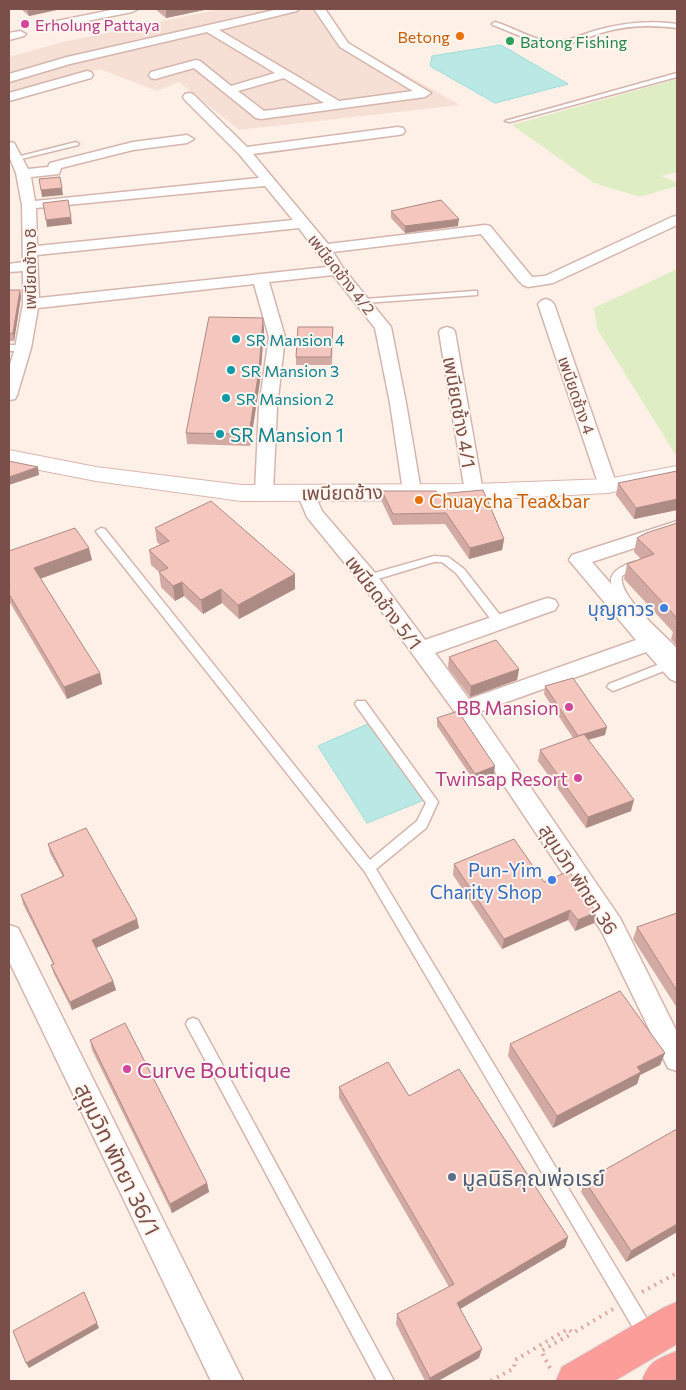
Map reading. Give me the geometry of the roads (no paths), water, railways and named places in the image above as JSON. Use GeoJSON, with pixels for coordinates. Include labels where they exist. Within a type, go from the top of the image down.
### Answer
{"type":"FeatureCollection","features":[{"type":"Feature","properties":{"kind":"highway"},"geometry":{"type":"LineString","coordinates":[[565,1377],[663,1330]]}},
{"type":"Feature","properties":{"kind":"highway"},"geometry":{"type":"LineString","coordinates":[[662,1381],[677,1371]]}},
{"type":"Feature","properties":{"kind":"street"},"geometry":{"type":"LineString","coordinates":[[57,24],[132,9]]}},
{"type":"Feature","properties":{"kind":"street"},"geometry":{"type":"LineString","coordinates":[[9,78],[68,62],[293,9]]}},
{"type":"Feature","properties":{"kind":"street"},"geometry":{"type":"LineString","coordinates":[[155,75],[196,64],[261,114],[425,93],[344,45],[320,9]]}},
{"type":"Feature","properties":{"kind":"street"},"geometry":{"type":"LineString","coordinates":[[208,28],[337,105]]}},
{"type":"Feature","properties":{"kind":"street"},"geometry":{"type":"LineString","coordinates":[[229,90],[285,74]]}},
{"type":"Feature","properties":{"kind":"street"},"geometry":{"type":"LineString","coordinates":[[9,97],[87,75]]}},
{"type":"Feature","properties":{"kind":"street","name":"เพนียดช้าง 4/2"},"geometry":{"type":"LineString","coordinates":[[189,97],[244,151],[324,249],[337,270],[364,301],[383,327],[398,403],[412,491]]}},
{"type":"Feature","properties":{"kind":"street"},"geometry":{"type":"LineString","coordinates":[[244,151],[398,131]]}},
{"type":"Feature","properties":{"kind":"street"},"geometry":{"type":"LineString","coordinates":[[23,173],[54,171],[55,166],[133,146],[187,139]]}},
{"type":"Feature","properties":{"kind":"street","name":"เพนียดช้าง 8"},"geometry":{"type":"LineString","coordinates":[[9,146],[17,158],[23,173],[29,205],[31,304],[16,348],[9,395]]}},
{"type":"Feature","properties":{"kind":"street"},"geometry":{"type":"LineString","coordinates":[[29,205],[269,181]]}},
{"type":"Feature","properties":{"kind":"street"},"geometry":{"type":"LineString","coordinates":[[324,249],[485,229],[528,282],[540,282],[677,220]]}},
{"type":"Feature","properties":{"kind":"street"},"geometry":{"type":"LineString","coordinates":[[9,268],[30,259],[302,223]]}},
{"type":"Feature","properties":{"kind":"street"},"geometry":{"type":"LineString","coordinates":[[31,304],[337,270]]}},
{"type":"Feature","properties":{"kind":"street"},"geometry":{"type":"LineString","coordinates":[[260,278],[277,337],[268,407],[264,492]]}},
{"type":"Feature","properties":{"kind":"street","name":"เพนียดช้าง 4"},"geometry":{"type":"LineString","coordinates":[[546,304],[608,486]]}},
{"type":"Feature","properties":{"kind":"street","name":"เพนียดช้าง 4/1"},"geometry":{"type":"LineString","coordinates":[[447,332],[474,492]]}},
{"type":"Feature","properties":{"kind":"street","name":"เพนียดช้าง"},"geometry":{"type":"LineString","coordinates":[[9,457],[162,484],[242,493],[474,492],[608,486],[677,473]]}},
{"type":"Feature","properties":{"kind":"street","name":"เพนียดช้าง 5/1"},"geometry":{"type":"LineString","coordinates":[[306,493],[314,513],[368,578],[465,709]]}},
{"type":"Feature","properties":{"kind":"street"},"geometry":{"type":"LineString","coordinates":[[675,665],[650,643],[579,560],[677,527]]}},
{"type":"Feature","properties":{"kind":"street"},"geometry":{"type":"LineString","coordinates":[[420,650],[548,605]]}},
{"type":"Feature","properties":{"kind":"street"},"geometry":{"type":"LineString","coordinates":[[465,709],[650,643]]}},
{"type":"Feature","properties":{"kind":"street","name":"สุขุมวิท พัทยา 36"},"geometry":{"type":"LineString","coordinates":[[465,709],[611,925],[677,1059]]}},
{"type":"Feature","properties":{"kind":"street","name":"สุขุมวิท พัทยา 36/1"},"geometry":{"type":"LineString","coordinates":[[9,936],[227,1381]]}},
{"type":"Feature","properties":{"kind":"lane"},"geometry":{"type":"LineString","coordinates":[[496,24],[546,42],[555,43],[562,43],[630,23],[661,23],[677,26]]}},
{"type":"Feature","properties":{"kind":"lane"},"geometry":{"type":"LineString","coordinates":[[508,121],[677,75]]}},
{"type":"Feature","properties":{"kind":"lane"},"geometry":{"type":"LineString","coordinates":[[17,158],[76,144]]}},
{"type":"Feature","properties":{"kind":"lane"},"geometry":{"type":"LineString","coordinates":[[364,301],[474,293]]}},
{"type":"Feature","properties":{"kind":"lane"},"geometry":{"type":"LineString","coordinates":[[101,531],[369,868],[627,1301],[663,1330]]}},
{"type":"Feature","properties":{"kind":"lane"},"geometry":{"type":"LineString","coordinates":[[368,578],[434,559],[444,559],[460,571],[499,622]]}},
{"type":"Feature","properties":{"kind":"lane"},"geometry":{"type":"LineString","coordinates":[[614,687],[675,665],[617,586],[618,574],[634,565]]}},
{"type":"Feature","properties":{"kind":"lane"},"geometry":{"type":"LineString","coordinates":[[361,704],[432,802],[422,824],[369,868]]}},
{"type":"Feature","properties":{"kind":"lane"},"geometry":{"type":"LineString","coordinates":[[193,1024],[386,1381]]}},
{"type":"Feature","properties":{"kind":"water"},"geometry":{"type":"Polygon","coordinates":[[[501,45],[568,84],[495,103],[430,66],[432,56],[501,45]]]}},
{"type":"Feature","properties":{"kind":"water"},"geometry":{"type":"Polygon","coordinates":[[[370,723],[424,800],[367,823],[318,746],[370,723]]]}},
{"type":"Feature","properties":{"kind":"place","name":"Erholung Pattaya"},"geometry":{"type":"Point","coordinates":[25,24]}},
{"type":"Feature","properties":{"kind":"place","name":"Betong"},"geometry":{"type":"Point","coordinates":[460,36]}},
{"type":"Feature","properties":{"kind":"place","name":"Batong Fishing"},"geometry":{"type":"Point","coordinates":[510,41]}},
{"type":"Feature","properties":{"kind":"place","name":"SR Mansion 4"},"geometry":{"type":"Point","coordinates":[236,339]}},
{"type":"Feature","properties":{"kind":"place","name":"SR Mansion 3"},"geometry":{"type":"Point","coordinates":[231,370]}},
{"type":"Feature","properties":{"kind":"place","name":"SR Mansion 2"},"geometry":{"type":"Point","coordinates":[226,398]}},
{"type":"Feature","properties":{"kind":"place","name":"SR Mansion 1"},"geometry":{"type":"Point","coordinates":[220,434]}},
{"type":"Feature","properties":{"kind":"place","name":"Chuaycha Tea&bar"},"geometry":{"type":"Point","coordinates":[419,500]}},
{"type":"Feature","properties":{"kind":"place","name":"บุญถาวร"},"geometry":{"type":"Point","coordinates":[664,608]}},
{"type":"Feature","properties":{"kind":"place","name":"BB Mansion"},"geometry":{"type":"Point","coordinates":[569,707]}},
{"type":"Feature","properties":{"kind":"place","name":"Twinsap Resort"},"geometry":{"type":"Point","coordinates":[578,778]}},
{"type":"Feature","properties":{"kind":"place","name":"Pun-Yim Charity Shop"},"geometry":{"type":"Point","coordinates":[552,880]}},
{"type":"Feature","properties":{"kind":"place","name":"Curve Boutique"},"geometry":{"type":"Point","coordinates":[127,1069]}},
{"type":"Feature","properties":{"kind":"place","name":"มูลนิธิคุณพ่อเรย์"},"geometry":{"type":"Point","coordinates":[452,1177]}}]}
